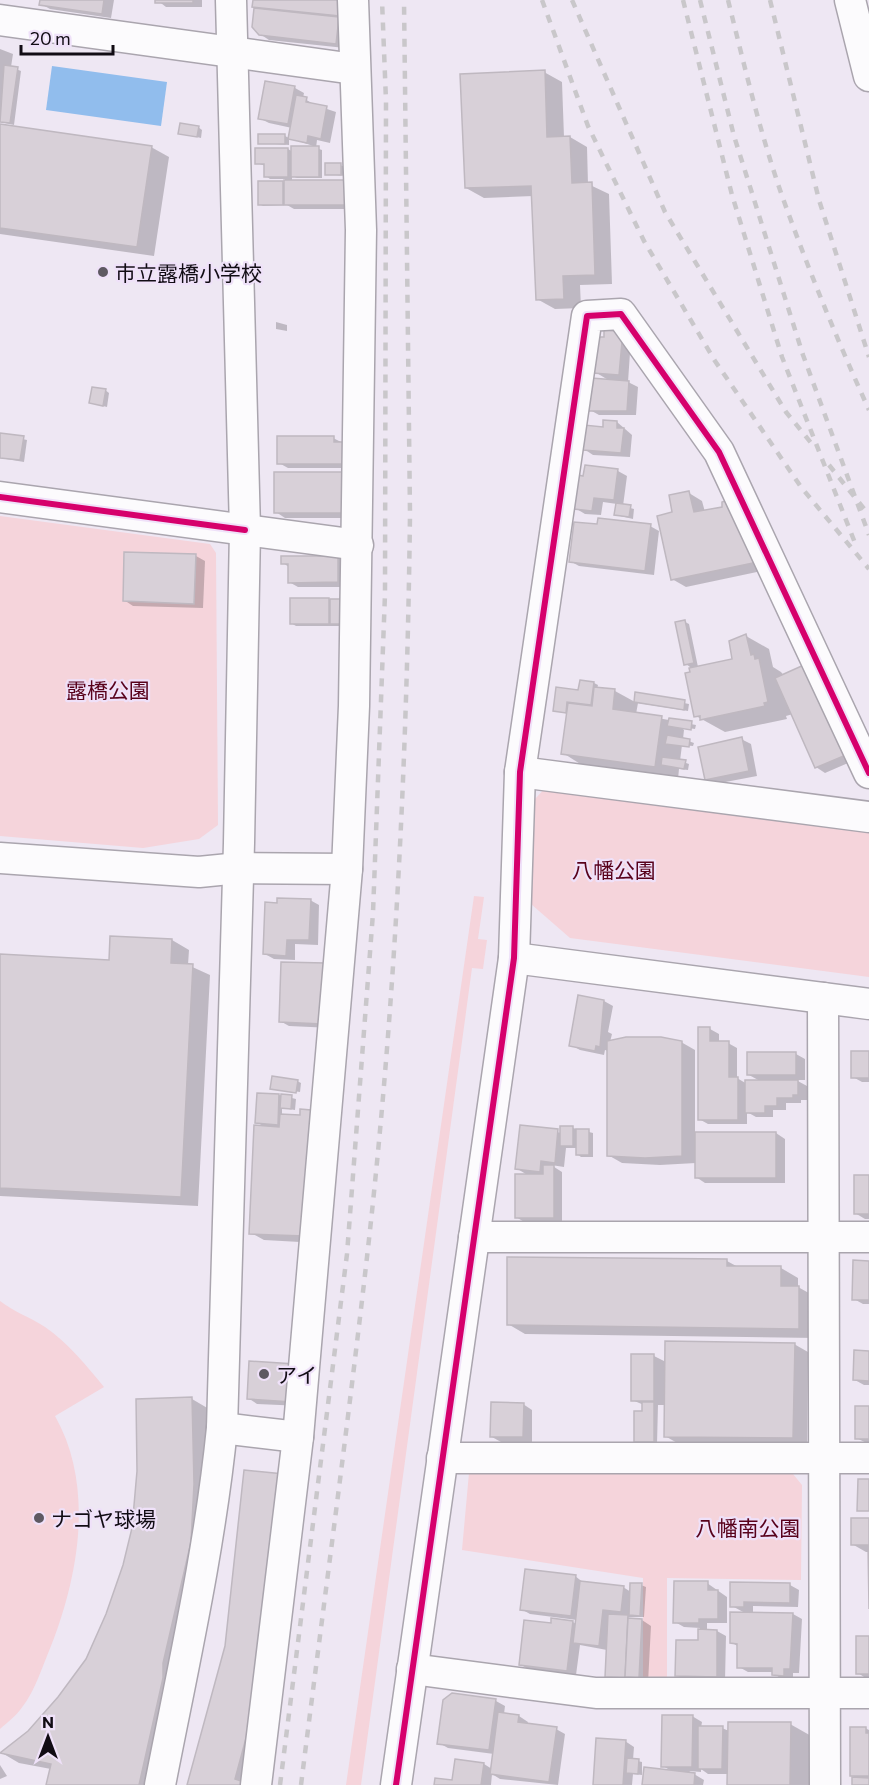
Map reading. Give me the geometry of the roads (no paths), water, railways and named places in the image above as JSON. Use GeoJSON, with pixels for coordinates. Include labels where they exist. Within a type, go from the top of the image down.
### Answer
{"type":"FeatureCollection","features":[{"type":"Feature","properties":{"kind":"street"},"geometry":{"type":"LineString","coordinates":[[160,1785],[217,1478],[222,1428],[239,868],[245,530],[231,0]]}},
{"type":"Feature","properties":{"kind":"street"},"geometry":{"type":"LineString","coordinates":[[255,1785],[298,1437],[347,869],[358,545],[361,230],[353,0]]}},
{"type":"Feature","properties":{"kind":"street"},"geometry":{"type":"LineString","coordinates":[[850,0],[869,76]]}},
{"type":"Feature","properties":{"kind":"street"},"geometry":{"type":"LineString","coordinates":[[6,14],[231,53],[354,69]]}},
{"type":"Feature","properties":{"kind":"street"},"geometry":{"type":"LineString","coordinates":[[396,1785],[514,958],[520,772],[587,316],[621,314],[719,452],[869,773]]}},
{"type":"Feature","properties":{"kind":"street"},"geometry":{"type":"LineString","coordinates":[[0,497],[358,545]]}},
{"type":"Feature","properties":{"kind":"street"},"geometry":{"type":"LineString","coordinates":[[520,772],[869,818]]}},
{"type":"Feature","properties":{"kind":"street"},"geometry":{"type":"LineString","coordinates":[[0,858],[198,872],[239,868],[347,869]]}},
{"type":"Feature","properties":{"kind":"street"},"geometry":{"type":"LineString","coordinates":[[514,958],[869,1004]]}},
{"type":"Feature","properties":{"kind":"street"},"geometry":{"type":"LineString","coordinates":[[824,998],[825,1785]]}},
{"type":"Feature","properties":{"kind":"street"},"geometry":{"type":"LineString","coordinates":[[474,1237],[869,1237]]}},
{"type":"Feature","properties":{"kind":"street"},"geometry":{"type":"LineString","coordinates":[[222,1428],[298,1437]]}},
{"type":"Feature","properties":{"kind":"street"},"geometry":{"type":"LineString","coordinates":[[442,1458],[869,1458]]}},
{"type":"Feature","properties":{"kind":"street"},"geometry":{"type":"LineString","coordinates":[[412,1669],[596,1693],[869,1693]]}},
{"type":"Feature","properties":{"kind":"water"},"geometry":{"type":"Polygon","coordinates":[[[52,66],[167,82],[161,126],[46,110],[52,66]]]}},
{"type":"Feature","properties":{"kind":"railway"},"geometry":{"type":"LineString","coordinates":[[280,1785],[347,1254],[373,913],[385,594],[386,101],[382,0]]}},
{"type":"Feature","properties":{"kind":"railway"},"geometry":{"type":"LineString","coordinates":[[301,1785],[377,1165],[398,886],[406,700],[410,514],[404,0]]}},
{"type":"Feature","properties":{"kind":"railway"},"geometry":{"type":"LineString","coordinates":[[542,0],[588,126],[644,241],[715,361],[801,487],[869,569]]}},
{"type":"Feature","properties":{"kind":"railway"},"geometry":{"type":"LineString","coordinates":[[572,0],[665,212],[786,412],[812,444]]}},
{"type":"Feature","properties":{"kind":"railway"},"geometry":{"type":"LineString","coordinates":[[683,0],[732,195],[782,357],[857,548]]}},
{"type":"Feature","properties":{"kind":"railway"},"geometry":{"type":"LineString","coordinates":[[700,0],[734,136],[803,355],[869,535]]}},
{"type":"Feature","properties":{"kind":"railway"},"geometry":{"type":"LineString","coordinates":[[728,0],[756,109],[780,189],[817,289],[869,410]]}},
{"type":"Feature","properties":{"kind":"railway"},"geometry":{"type":"LineString","coordinates":[[770,0],[819,200],[869,357]]}},
{"type":"Feature","properties":{"kind":"railway"},"geometry":{"type":"LineString","coordinates":[[829,465],[869,515]]}},
{"type":"Feature","properties":{"kind":"place","name":"市立露橋小学校"},"geometry":{"type":"Point","coordinates":[103,272]}},
{"type":"Feature","properties":{"kind":"place","name":"アイ"},"geometry":{"type":"Point","coordinates":[264,1374]}},
{"type":"Feature","properties":{"kind":"place","name":"ナゴヤ球場"},"geometry":{"type":"Point","coordinates":[39,1518]}},
{"type":"Feature","properties":{"kind":"park label","name":"露橋公園"},"geometry":{"type":"Point","coordinates":[108,689]}},
{"type":"Feature","properties":{"kind":"park label","name":"八幡公園"},"geometry":{"type":"Point","coordinates":[614,869]}},
{"type":"Feature","properties":{"kind":"park label","name":"八幡南公園"},"geometry":{"type":"Point","coordinates":[748,1527]}}]}
